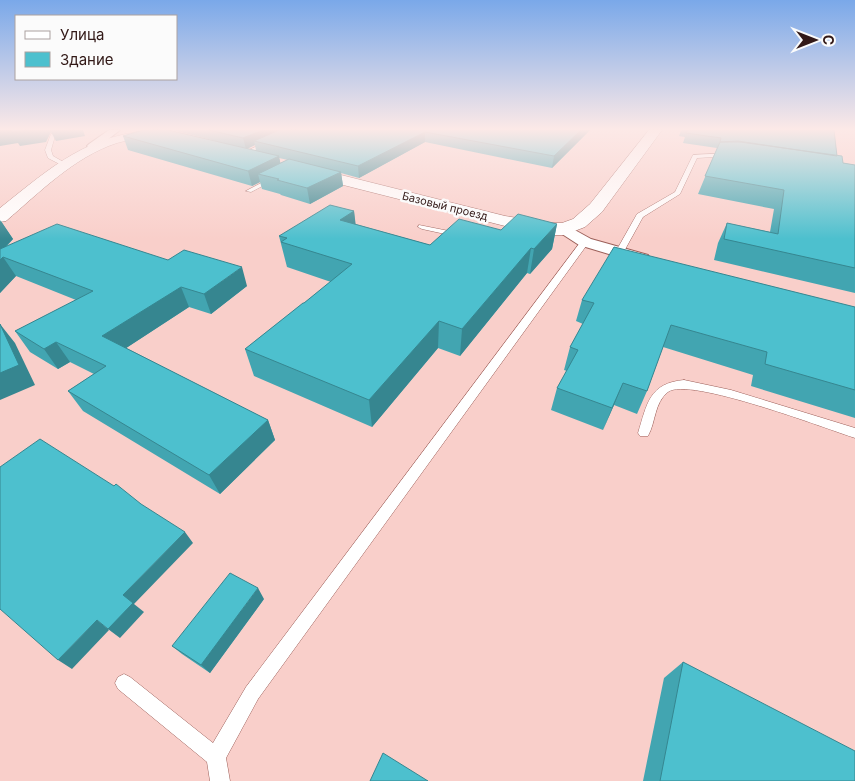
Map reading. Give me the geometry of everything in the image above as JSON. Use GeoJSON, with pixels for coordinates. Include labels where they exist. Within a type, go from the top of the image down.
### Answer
{"type":"FeatureCollection","features":[{"type":"Feature","properties":{"kind":"street"},"geometry":{"type":"LineString","coordinates":[[0,217],[63,166]]}},
{"type":"Feature","properties":{"kind":"street"},"geometry":{"type":"LineString","coordinates":[[564,229],[579,223],[596,208],[628,166]]}},
{"type":"Feature","properties":{"kind":"street","name":"Базовый проезд"},"geometry":{"type":"LineString","coordinates":[[281,172],[502,224],[564,229]]}},
{"type":"Feature","properties":{"kind":"street"},"geometry":{"type":"LineString","coordinates":[[564,229],[585,242],[657,263]]}},
{"type":"Feature","properties":{"kind":"lane"},"geometry":{"type":"LineString","coordinates":[[619,253],[640,216],[678,194],[690,166]]}},
{"type":"Feature","properties":{"kind":"lane"},"geometry":{"type":"LineString","coordinates":[[249,191],[281,172]]}},
{"type":"Feature","properties":{"kind":"lane"},"geometry":{"type":"LineString","coordinates":[[422,228],[466,237]]}},
{"type":"Feature","properties":{"kind":"lane"},"geometry":{"type":"LineString","coordinates":[[220,781],[216,757],[252,693],[585,242]]}},
{"type":"Feature","properties":{"kind":"lane"},"geometry":{"type":"LineString","coordinates":[[644,433],[656,397],[670,385],[687,383],[718,390],[855,433]]}},
{"type":"Feature","properties":{"kind":"lane"},"geometry":{"type":"LineString","coordinates":[[124,683],[216,757]]}},
{"type":"Feature","properties":{"kind":"building"},"geometry":{"type":"Polygon","coordinates":[[[232,166],[257,166],[248,171],[232,166]]]}},
{"type":"Feature","properties":{"kind":"building"},"geometry":{"type":"Polygon","coordinates":[[[274,166],[319,166],[341,172],[307,188],[258,174],[274,166]]]}},
{"type":"Feature","properties":{"kind":"building"},"geometry":{"type":"Polygon","coordinates":[[[709,166],[855,166],[855,268],[724,239],[727,223],[778,234],[784,190],[705,176],[709,166]]]}},
{"type":"Feature","properties":{"kind":"building"},"geometry":{"type":"Polygon","coordinates":[[[330,205],[354,211],[340,220],[430,245],[459,219],[501,230],[518,214],[557,224],[534,249],[531,248],[462,329],[439,321],[369,400],[245,349],[352,264],[281,242],[287,238],[279,236],[330,205]]]}},
{"type":"Feature","properties":{"kind":"building"},"geometry":{"type":"Polygon","coordinates":[[[57,224],[168,260],[184,250],[242,267],[204,294],[181,287],[102,336],[268,420],[209,475],[68,391],[106,366],[56,342],[44,349],[15,331],[93,291],[3,257],[0,260],[0,249],[57,224]]]}},
{"type":"Feature","properties":{"kind":"building"},"geometry":{"type":"Polygon","coordinates":[[[614,247],[855,307],[855,390],[765,364],[767,352],[671,325],[647,391],[623,383],[612,408],[557,388],[578,350],[570,347],[594,303],[582,300],[614,247]]]}},
{"type":"Feature","properties":{"kind":"building"},"geometry":{"type":"Polygon","coordinates":[[[0,324],[19,365],[0,373],[0,324]]]}},
{"type":"Feature","properties":{"kind":"building"},"geometry":{"type":"Polygon","coordinates":[[[40,439],[114,486],[116,484],[141,504],[185,532],[123,595],[133,603],[108,629],[97,620],[58,660],[0,609],[0,467],[40,439]]]}},
{"type":"Feature","properties":{"kind":"building"},"geometry":{"type":"Polygon","coordinates":[[[230,573],[258,588],[201,665],[172,646],[230,573]]]}},
{"type":"Feature","properties":{"kind":"building"},"geometry":{"type":"Polygon","coordinates":[[[683,662],[855,751],[855,781],[660,781],[683,662]]]}},
{"type":"Feature","properties":{"kind":"building"},"geometry":{"type":"Polygon","coordinates":[[[383,753],[428,781],[370,781],[383,753]]]}}]}
